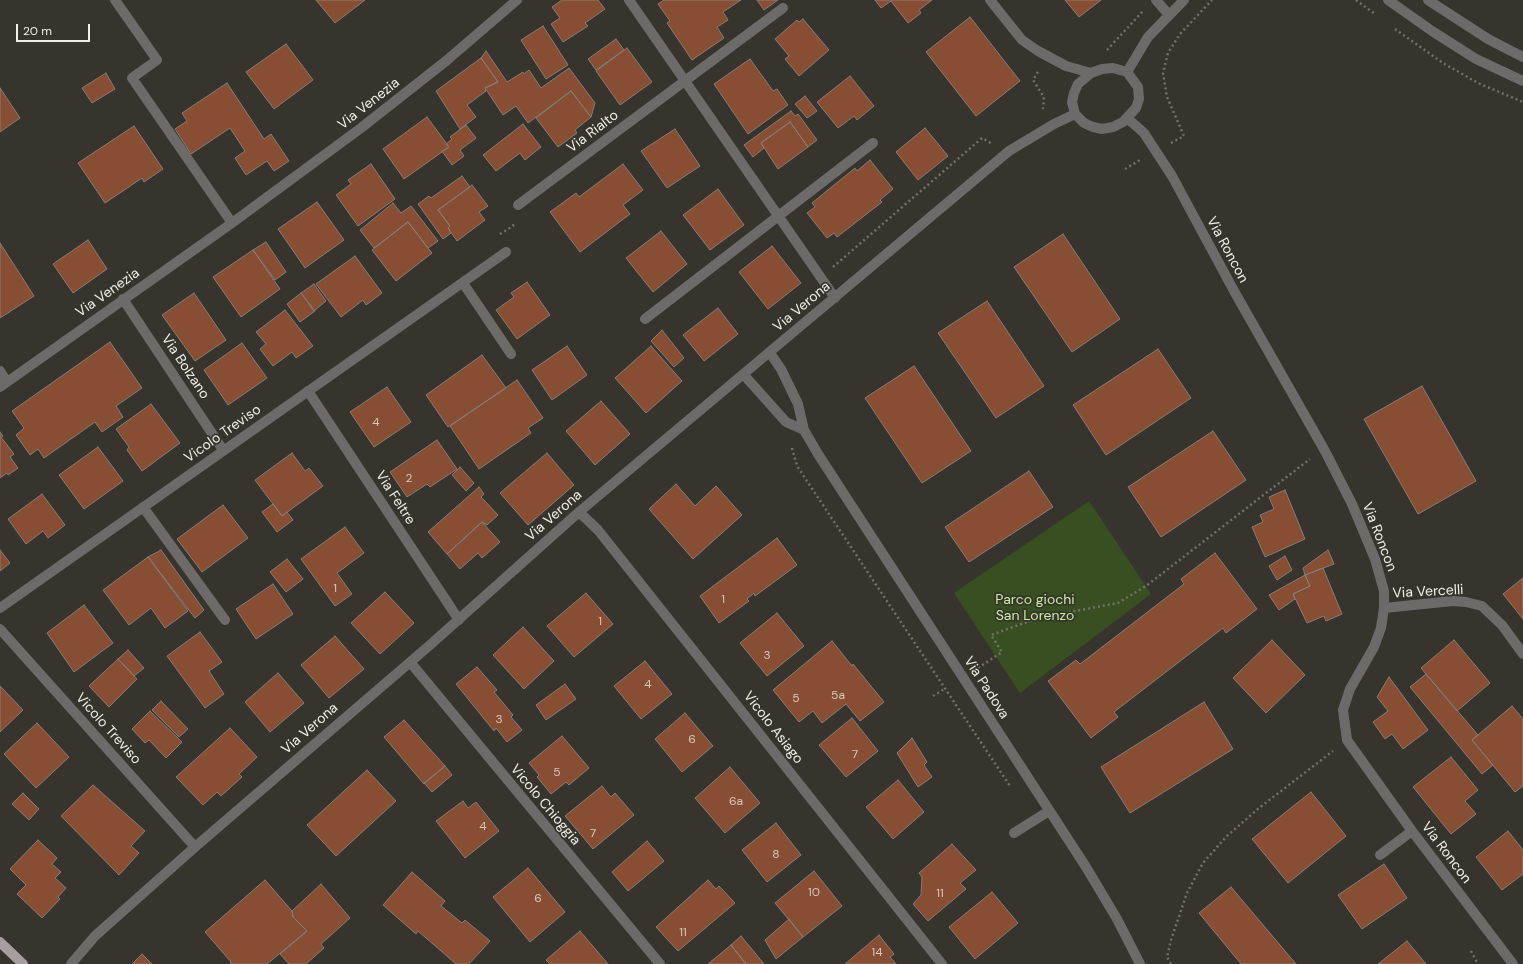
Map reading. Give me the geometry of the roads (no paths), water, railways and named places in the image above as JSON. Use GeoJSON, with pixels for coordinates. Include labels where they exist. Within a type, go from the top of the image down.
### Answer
{"type":"FeatureCollection","features":[{"type":"Feature","properties":{"kind":"main road"},"geometry":{"type":"LineString","coordinates":[[0,942],[23,964]]}},
{"type":"Feature","properties":{"kind":"street"},"geometry":{"type":"LineString","coordinates":[[115,0],[157,60],[132,78],[232,223]]}},
{"type":"Feature","properties":{"kind":"street","name":"Via Venezia"},"geometry":{"type":"LineString","coordinates":[[3,384],[232,223],[361,128],[446,61],[517,0]]}},
{"type":"Feature","properties":{"kind":"street"},"geometry":{"type":"LineString","coordinates":[[629,0],[835,298]]}},
{"type":"Feature","properties":{"kind":"street"},"geometry":{"type":"LineString","coordinates":[[990,0],[1007,23],[1027,44],[1048,58],[1066,66],[1091,72]]}},
{"type":"Feature","properties":{"kind":"street"},"geometry":{"type":"LineString","coordinates":[[1126,72],[1148,38],[1184,0]]}},
{"type":"Feature","properties":{"kind":"street"},"geometry":{"type":"LineString","coordinates":[[1388,0],[1432,31],[1476,59],[1523,81]]}},
{"type":"Feature","properties":{"kind":"street"},"geometry":{"type":"LineString","coordinates":[[1428,0],[1488,39],[1523,57]]}},
{"type":"Feature","properties":{"kind":"street"},"geometry":{"type":"LineString","coordinates":[[1151,3],[1169,15]]}},
{"type":"Feature","properties":{"kind":"street","name":"Via Rialto"},"geometry":{"type":"LineString","coordinates":[[518,205],[783,8]]}},
{"type":"Feature","properties":{"kind":"street"},"geometry":{"type":"LineString","coordinates":[[1113,68],[1126,72],[1138,88],[1139,99],[1136,108],[1127,118],[1113,127],[1102,129],[1084,123],[1075,114],[1072,102],[1074,93],[1078,84],[1091,72],[1113,68]]}},
{"type":"Feature","properties":{"kind":"street","name":"Via Verona"},"geometry":{"type":"LineString","coordinates":[[70,964],[95,936],[195,847],[459,620],[579,512],[1010,151],[1054,124],[1075,114]]}},
{"type":"Feature","properties":{"kind":"street","name":"Via Roncon"},"geometry":{"type":"LineString","coordinates":[[1127,118],[1144,133],[1172,176],[1234,291],[1325,451],[1352,504],[1375,559],[1384,591],[1382,628],[1374,647],[1350,689],[1343,710],[1347,740],[1412,832],[1512,964]]}},
{"type":"Feature","properties":{"kind":"street"},"geometry":{"type":"LineString","coordinates":[[645,319],[873,143]]}},
{"type":"Feature","properties":{"kind":"street","name":"Vicolo Treviso"},"geometry":{"type":"LineString","coordinates":[[0,608],[506,252]]}},
{"type":"Feature","properties":{"kind":"street"},"geometry":{"type":"LineString","coordinates":[[463,283],[511,354]]}},
{"type":"Feature","properties":{"kind":"street","name":"Via Bolzano"},"geometry":{"type":"LineString","coordinates":[[123,299],[223,450]]}},
{"type":"Feature","properties":{"kind":"street","name":"Via Padova"},"geometry":{"type":"LineString","coordinates":[[770,353],[781,369],[798,404],[804,430],[1117,919],[1140,964]]}},
{"type":"Feature","properties":{"kind":"street"},"geometry":{"type":"LineString","coordinates":[[0,371],[3,384]]}},
{"type":"Feature","properties":{"kind":"street"},"geometry":{"type":"LineString","coordinates":[[744,375],[786,422],[804,430]]}},
{"type":"Feature","properties":{"kind":"street","name":"Via Feltre"},"geometry":{"type":"LineString","coordinates":[[308,391],[459,620]]}},
{"type":"Feature","properties":{"kind":"street"},"geometry":{"type":"LineString","coordinates":[[143,507],[225,620]]}},
{"type":"Feature","properties":{"kind":"street","name":"Vicolo Asiago"},"geometry":{"type":"LineString","coordinates":[[579,512],[598,530],[942,964]]}},
{"type":"Feature","properties":{"kind":"street","name":"Via Vercelli"},"geometry":{"type":"LineString","coordinates":[[1384,608],[1453,601],[1466,602],[1482,606],[1502,625],[1523,654]]}},
{"type":"Feature","properties":{"kind":"street","name":"Vicolo Treviso"},"geometry":{"type":"LineString","coordinates":[[0,629],[195,847]]}},
{"type":"Feature","properties":{"kind":"street","name":"Vicolo Chioggia"},"geometry":{"type":"LineString","coordinates":[[410,662],[660,964]]}},
{"type":"Feature","properties":{"kind":"street"},"geometry":{"type":"LineString","coordinates":[[1014,833],[1049,811]]}},
{"type":"Feature","properties":{"kind":"street"},"geometry":{"type":"LineString","coordinates":[[1380,855],[1412,832]]}},
{"type":"Feature","properties":{"kind":"park label","name":"Parco giochi San Lorenzo"},"geometry":{"type":"Point","coordinates":[1035,608]}}]}
